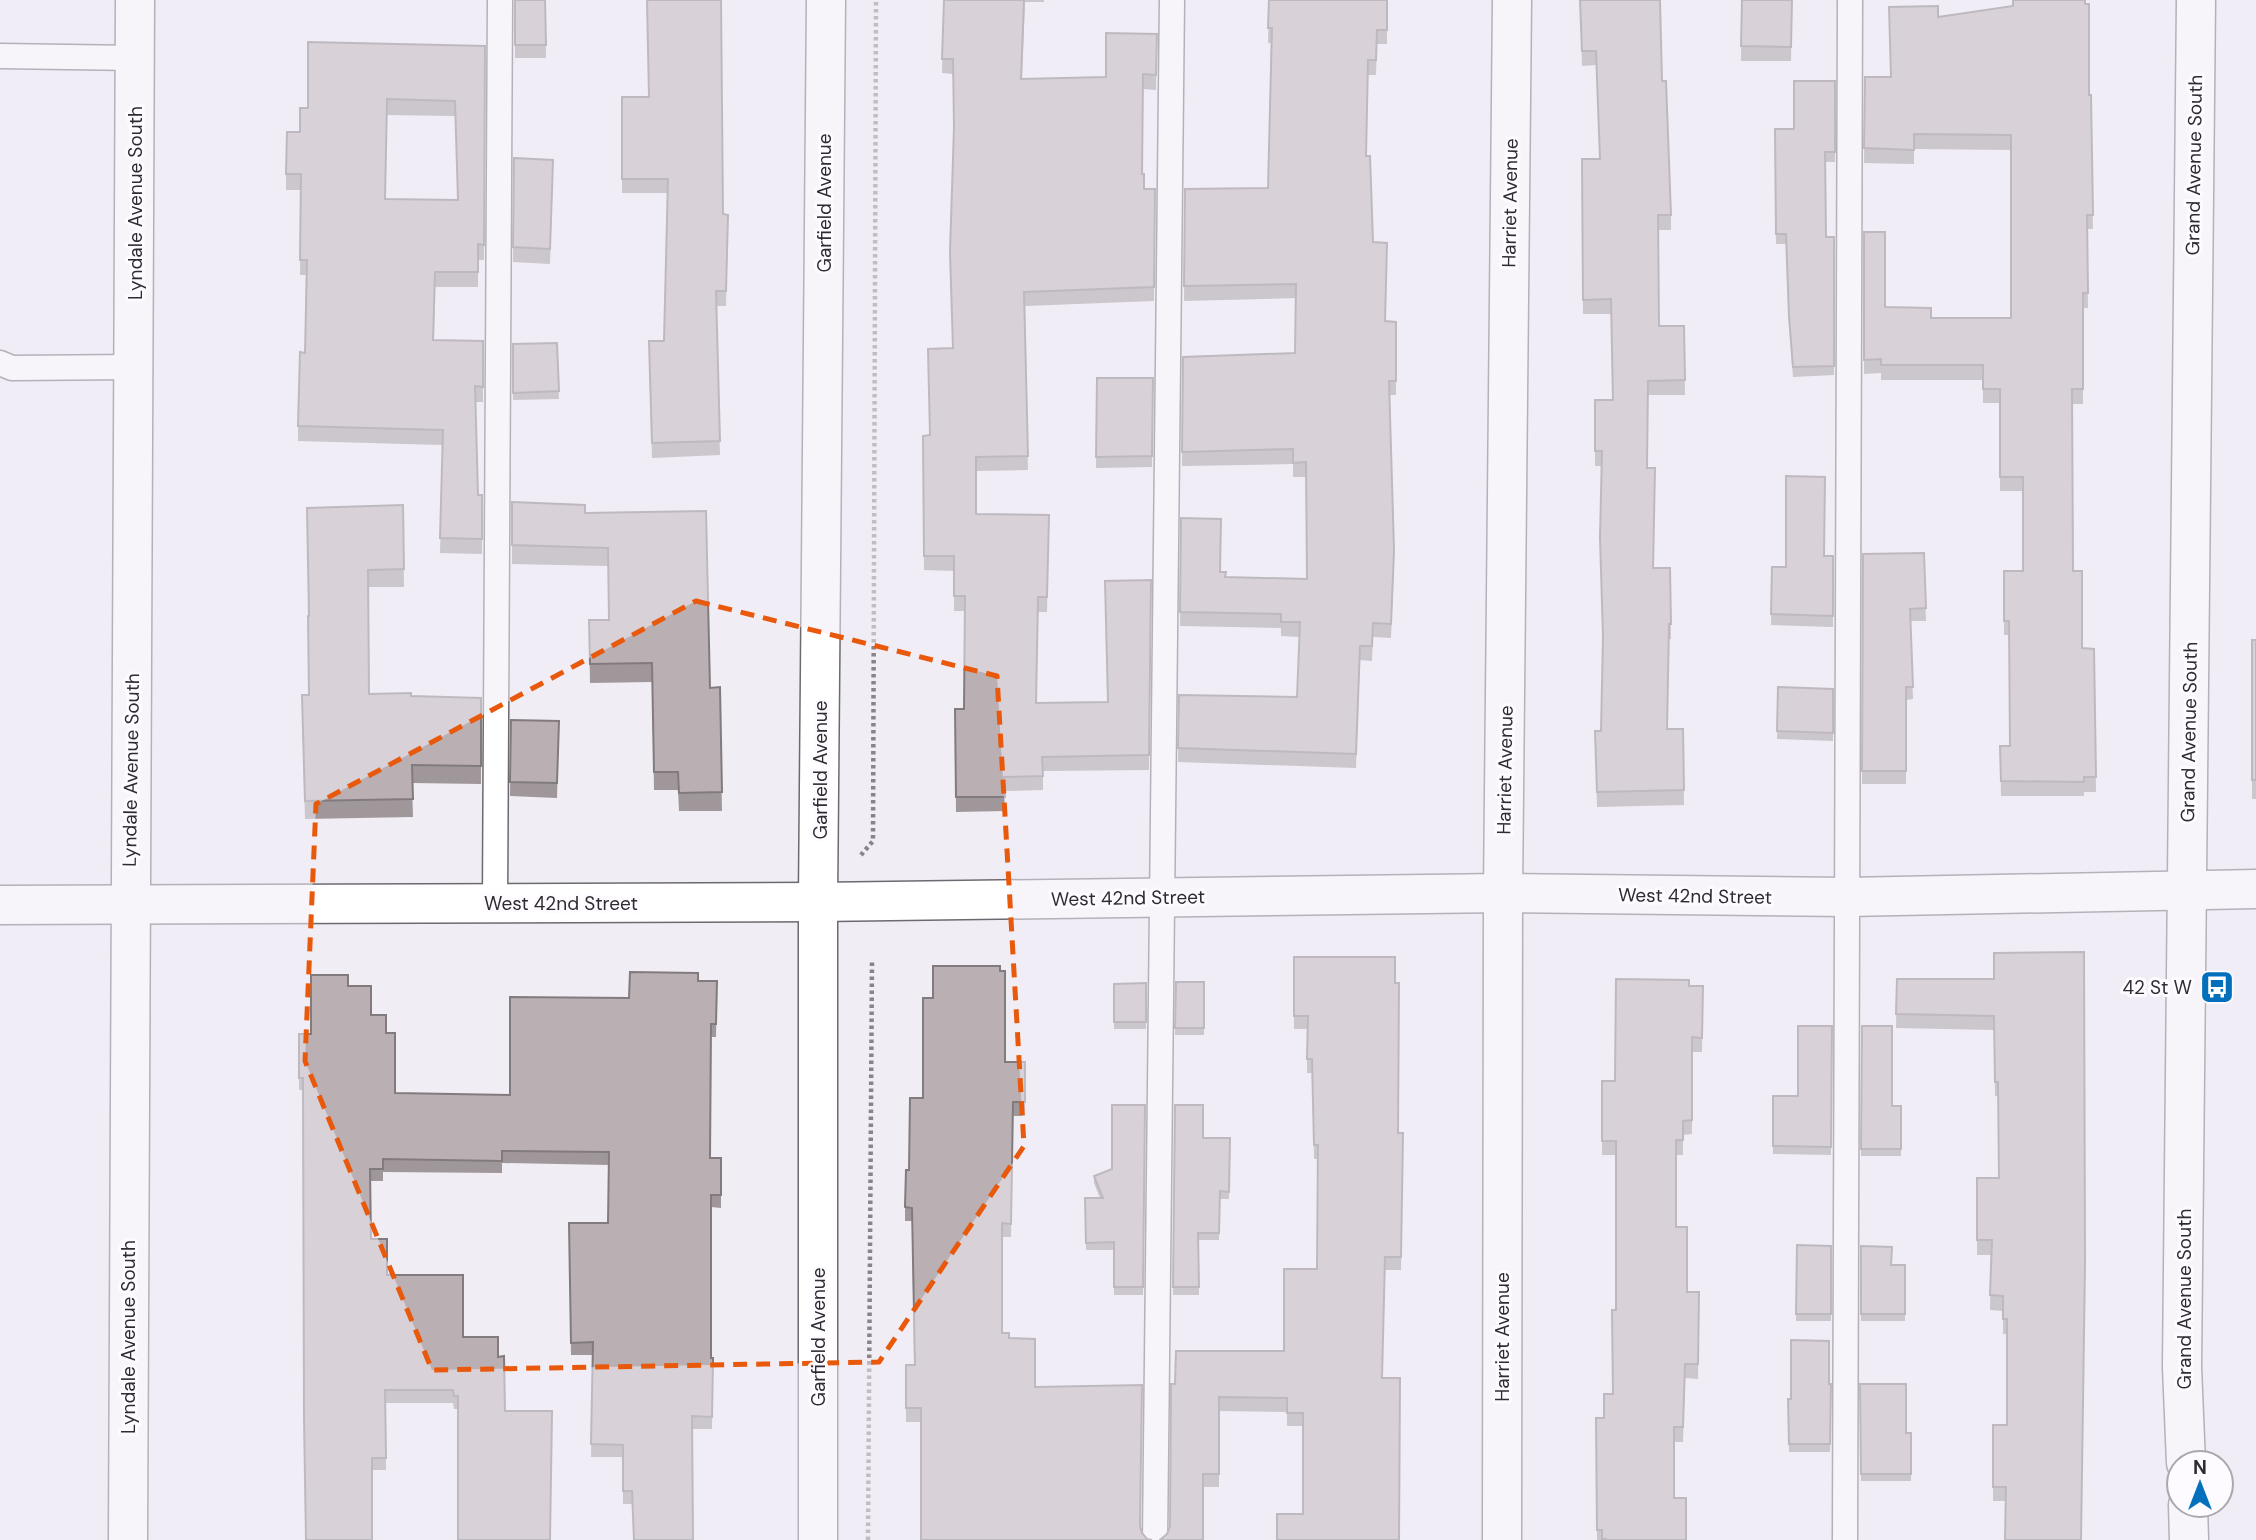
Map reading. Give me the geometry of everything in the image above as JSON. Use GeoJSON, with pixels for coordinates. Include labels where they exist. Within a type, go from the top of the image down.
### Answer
{"type":"FeatureCollection","features":[{"type":"Feature","properties":{"kind":"street","name":"Lyndale Avenue South"},"geometry":{"type":"LineString","coordinates":[[128,1540],[135,0]]}},
{"type":"Feature","properties":{"kind":"street","name":"Garfield Avenue"},"geometry":{"type":"LineString","coordinates":[[818,1540],[818,902],[826,0]]}},
{"type":"Feature","properties":{"kind":"street","name":"Harriet Avenue"},"geometry":{"type":"LineString","coordinates":[[1502,1540],[1503,893],[1512,0]]}},
{"type":"Feature","properties":{"kind":"street","name":"Grand Avenue South"},"geometry":{"type":"LineString","coordinates":[[2185,1449],[2182,1367],[2196,0]]}},
{"type":"Feature","properties":{"kind":"street","name":"West 42nd Street"},"geometry":{"type":"LineString","coordinates":[[0,905],[818,902],[1503,893],[1847,897],[2256,889]]}},
{"type":"Feature","properties":{"kind":"street"},"geometry":{"type":"LineString","coordinates":[[2188,1519],[2189,1540]]}},
{"type":"Feature","properties":{"kind":"lane"},"geometry":{"type":"LineString","coordinates":[[495,903],[500,0]]}},
{"type":"Feature","properties":{"kind":"lane"},"geometry":{"type":"LineString","coordinates":[[1155,1540],[1172,0]]}},
{"type":"Feature","properties":{"kind":"lane"},"geometry":{"type":"LineString","coordinates":[[1845,1540],[1850,0]]}},
{"type":"Feature","properties":{"kind":"lane"},"geometry":{"type":"LineString","coordinates":[[0,56],[135,58]]}},
{"type":"Feature","properties":{"kind":"lane"},"geometry":{"type":"LineString","coordinates":[[0,363],[12,368],[134,367]]}},
{"type":"Feature","properties":{"kind":"path"},"geometry":{"type":"LineString","coordinates":[[855,861],[873,841],[876,0]]}},
{"type":"Feature","properties":{"kind":"path"},"geometry":{"type":"LineString","coordinates":[[868,1540],[872,961]]}},
{"type":"Feature","properties":{"kind":"highlighted area"},"geometry":{"type":"Polygon","coordinates":[[[696,601],[997,676],[1024,1146],[879,1362],[432,1370],[305,1061],[316,804],[696,601]]]}},
{"type":"Feature","properties":{"kind":"building"},"geometry":{"type":"Polygon","coordinates":[[[515,0],[545,0],[546,45],[515,45],[515,0]]]}},
{"type":"Feature","properties":{"kind":"building"},"geometry":{"type":"Polygon","coordinates":[[[647,0],[721,0],[723,214],[728,215],[726,291],[716,291],[720,441],[652,443],[649,341],[664,341],[668,179],[622,179],[622,97],[649,97],[647,0]]]}},
{"type":"Feature","properties":{"kind":"building"},"geometry":{"type":"Polygon","coordinates":[[[944,0],[1024,0],[1021,79],[1106,77],[1106,33],[1157,34],[1156,75],[1143,74],[1142,174],[1144,189],[1155,189],[1154,287],[1024,292],[1028,456],[976,457],[976,514],[1049,515],[1047,597],[1038,597],[1036,703],[1108,702],[1105,581],[1151,580],[1149,755],[1042,757],[1043,776],[1004,777],[1005,797],[956,797],[955,709],[964,709],[965,596],[954,596],[954,556],[924,556],[923,436],[930,435],[928,349],[953,348],[950,252],[953,59],[942,59],[944,0]]]}},
{"type":"Feature","properties":{"kind":"building"},"geometry":{"type":"Polygon","coordinates":[[[1269,0],[1387,0],[1387,30],[1377,30],[1376,60],[1368,60],[1366,156],[1370,156],[1373,242],[1387,243],[1385,321],[1396,322],[1396,381],[1389,381],[1394,550],[1391,624],[1373,623],[1372,646],[1360,646],[1356,754],[1178,748],[1179,695],[1297,697],[1300,622],[1281,622],[1281,614],[1180,612],[1181,518],[1221,519],[1220,572],[1226,572],[1225,577],[1307,579],[1306,462],[1293,463],[1293,449],[1182,452],[1183,357],[1295,353],[1296,284],[1184,286],[1185,189],[1268,188],[1272,28],[1268,28],[1269,0]]]}},
{"type":"Feature","properties":{"kind":"building"},"geometry":{"type":"Polygon","coordinates":[[[1580,0],[1660,0],[1662,81],[1666,81],[1671,215],[1658,215],[1659,326],[1684,326],[1685,380],[1648,381],[1647,468],[1655,468],[1653,568],[1670,568],[1667,729],[1683,729],[1684,790],[1597,792],[1595,731],[1601,731],[1603,636],[1600,538],[1602,451],[1595,451],[1595,400],[1613,400],[1611,299],[1583,300],[1582,159],[1600,159],[1596,51],[1582,51],[1580,0]]]}},
{"type":"Feature","properties":{"kind":"building"},"geometry":{"type":"Polygon","coordinates":[[[1742,0],[1792,0],[1791,47],[1741,46],[1742,0]]]}},
{"type":"Feature","properties":{"kind":"building"},"geometry":{"type":"Polygon","coordinates":[[[2013,0],[2085,0],[2085,4],[2089,4],[2093,215],[2087,215],[2088,293],[2083,293],[2083,389],[2072,389],[2073,571],[2082,571],[2082,648],[2094,649],[2096,777],[2084,777],[2084,782],[2001,781],[2000,746],[2010,746],[2009,621],[2004,621],[2004,571],[2023,571],[2023,477],[2000,477],[2000,389],[1983,389],[1983,365],[1881,365],[1881,359],[1864,360],[1864,232],[1885,232],[1885,307],[1931,308],[1931,318],[2011,318],[2011,135],[1914,134],[1914,150],[1864,148],[1865,77],[1891,77],[1889,7],[1938,6],[1938,17],[2013,6],[2013,0]]]}},
{"type":"Feature","properties":{"kind":"building"},"geometry":{"type":"Polygon","coordinates":[[[308,42],[485,46],[484,245],[478,244],[478,272],[435,272],[433,340],[483,341],[483,387],[475,386],[482,539],[440,538],[443,430],[298,426],[300,352],[305,353],[307,260],[300,260],[301,174],[286,174],[287,132],[300,132],[300,108],[308,108],[308,42]],[[387,99],[385,199],[458,200],[455,101],[387,99]]]}},
{"type":"Feature","properties":{"kind":"building"},"geometry":{"type":"Polygon","coordinates":[[[1794,81],[1835,81],[1835,152],[1825,152],[1826,237],[1834,237],[1834,366],[1793,367],[1786,234],[1776,234],[1775,129],[1794,129],[1794,81]]]}},
{"type":"Feature","properties":{"kind":"building"},"geometry":{"type":"Polygon","coordinates":[[[514,158],[553,160],[550,249],[513,247],[514,158]]]}},
{"type":"Feature","properties":{"kind":"building"},"geometry":{"type":"Polygon","coordinates":[[[557,343],[559,391],[513,393],[513,344],[557,343]]]}},
{"type":"Feature","properties":{"kind":"building"},"geometry":{"type":"Polygon","coordinates":[[[1097,378],[1153,378],[1152,456],[1096,457],[1097,378]]]}},
{"type":"Feature","properties":{"kind":"building"},"geometry":{"type":"Polygon","coordinates":[[[1786,476],[1825,477],[1824,556],[1833,556],[1833,616],[1771,614],[1772,567],[1786,567],[1786,476]]]}},
{"type":"Feature","properties":{"kind":"building"},"geometry":{"type":"Polygon","coordinates":[[[512,502],[585,505],[585,513],[706,511],[710,688],[720,687],[722,792],[679,793],[678,772],[654,772],[652,663],[590,664],[589,620],[609,620],[608,548],[512,545],[512,502]]]}},
{"type":"Feature","properties":{"kind":"building"},"geometry":{"type":"Polygon","coordinates":[[[403,505],[404,569],[368,570],[369,694],[411,693],[411,696],[481,698],[481,766],[412,765],[413,799],[305,801],[302,695],[309,695],[307,508],[403,505]]]}},
{"type":"Feature","properties":{"kind":"building"},"geometry":{"type":"Polygon","coordinates":[[[1924,553],[1926,608],[1910,609],[1913,687],[1906,687],[1906,771],[1862,771],[1863,554],[1924,553]]]}},
{"type":"Feature","properties":{"kind":"building"},"geometry":{"type":"Polygon","coordinates":[[[2252,640],[2256,640],[2256,780],[2252,780],[2252,640]]]}},
{"type":"Feature","properties":{"kind":"building"},"geometry":{"type":"Polygon","coordinates":[[[1778,687],[1833,689],[1833,733],[1777,731],[1778,687]]]}},
{"type":"Feature","properties":{"kind":"building"},"geometry":{"type":"Polygon","coordinates":[[[511,720],[559,721],[557,783],[510,782],[511,720]]]}},
{"type":"Feature","properties":{"kind":"building"},"geometry":{"type":"Polygon","coordinates":[[[2084,952],[2085,1263],[2081,1540],[2005,1540],[2006,1487],[1993,1487],[1993,1425],[2007,1425],[2007,1319],[2003,1319],[2003,1296],[1990,1295],[1992,1240],[1977,1240],[1977,1178],[1999,1178],[1994,1016],[1896,1014],[1897,979],[1994,979],[1994,953],[2084,952]]]}},
{"type":"Feature","properties":{"kind":"building"},"geometry":{"type":"Polygon","coordinates":[[[1294,957],[1395,957],[1395,983],[1399,983],[1398,1133],[1403,1133],[1401,1257],[1385,1257],[1382,1378],[1400,1378],[1399,1540],[1277,1540],[1277,1514],[1303,1514],[1303,1413],[1287,1413],[1287,1398],[1219,1397],[1219,1474],[1203,1474],[1203,1540],[1160,1540],[1167,1534],[1170,1526],[1171,1384],[1175,1384],[1176,1351],[1284,1351],[1284,1269],[1317,1269],[1318,1145],[1314,1145],[1312,1059],[1307,1059],[1308,1016],[1294,1016],[1294,957]]]}},
{"type":"Feature","properties":{"kind":"building"},"geometry":{"type":"Polygon","coordinates":[[[933,966],[1000,966],[1000,971],[1005,971],[1005,1062],[1025,1062],[1025,1102],[1013,1102],[1011,1224],[1002,1223],[1002,1333],[1009,1333],[1009,1338],[1035,1339],[1035,1387],[1142,1385],[1140,1526],[1147,1539],[1152,1540],[921,1540],[921,1408],[906,1408],[906,1365],[915,1365],[912,1208],[905,1207],[906,1170],[909,1170],[910,1098],[923,1098],[923,998],[933,998],[933,966]]]}},
{"type":"Feature","properties":{"kind":"building"},"geometry":{"type":"Polygon","coordinates":[[[630,972],[698,973],[698,981],[717,981],[716,1024],[711,1024],[710,1158],[721,1158],[721,1195],[711,1195],[712,1417],[692,1416],[693,1540],[634,1540],[632,1491],[623,1491],[623,1445],[591,1444],[593,1342],[571,1343],[569,1223],[608,1223],[609,1152],[502,1151],[502,1161],[383,1159],[383,1169],[370,1169],[371,1239],[387,1239],[387,1275],[463,1275],[463,1337],[498,1337],[498,1357],[504,1356],[505,1411],[552,1411],[550,1540],[458,1540],[458,1396],[454,1396],[453,1390],[385,1390],[386,1458],[372,1458],[372,1540],[306,1540],[303,1078],[299,1078],[299,1034],[311,1034],[311,975],[348,975],[348,986],[371,986],[371,1015],[386,1015],[386,1033],[395,1033],[395,1093],[510,1095],[510,997],[629,998],[630,972]]]}},
{"type":"Feature","properties":{"kind":"building"},"geometry":{"type":"Polygon","coordinates":[[[1616,979],[1689,980],[1689,986],[1703,986],[1702,1038],[1692,1037],[1692,1120],[1683,1121],[1683,1140],[1676,1140],[1676,1227],[1687,1227],[1687,1292],[1699,1292],[1698,1364],[1685,1364],[1683,1427],[1674,1427],[1674,1498],[1686,1498],[1686,1540],[1606,1540],[1602,1539],[1602,1530],[1597,1530],[1596,1418],[1604,1418],[1604,1394],[1613,1394],[1612,1310],[1616,1310],[1616,1141],[1602,1141],[1602,1081],[1615,1081],[1616,979]]]}},
{"type":"Feature","properties":{"kind":"building"},"geometry":{"type":"Polygon","coordinates":[[[1176,982],[1204,982],[1204,1028],[1175,1028],[1176,982]]]}},
{"type":"Feature","properties":{"kind":"building"},"geometry":{"type":"Polygon","coordinates":[[[1146,983],[1146,1022],[1114,1022],[1114,984],[1146,983]]]}},
{"type":"Feature","properties":{"kind":"building"},"geometry":{"type":"Polygon","coordinates":[[[1798,1026],[1832,1026],[1831,1147],[1773,1146],[1773,1096],[1798,1096],[1798,1026]]]}},
{"type":"Feature","properties":{"kind":"building"},"geometry":{"type":"Polygon","coordinates":[[[1862,1026],[1892,1026],[1892,1106],[1901,1106],[1901,1149],[1861,1149],[1862,1026]]]}},
{"type":"Feature","properties":{"kind":"building"},"geometry":{"type":"Polygon","coordinates":[[[1112,1105],[1145,1105],[1143,1287],[1114,1287],[1114,1242],[1086,1243],[1085,1198],[1103,1198],[1094,1176],[1112,1169],[1112,1105]]]}},
{"type":"Feature","properties":{"kind":"building"},"geometry":{"type":"Polygon","coordinates":[[[1175,1105],[1203,1105],[1203,1138],[1230,1138],[1229,1192],[1220,1191],[1219,1233],[1198,1233],[1199,1287],[1173,1287],[1175,1105]]]}},
{"type":"Feature","properties":{"kind":"building"},"geometry":{"type":"Polygon","coordinates":[[[1797,1245],[1831,1246],[1831,1314],[1796,1314],[1797,1245]]]}},
{"type":"Feature","properties":{"kind":"building"},"geometry":{"type":"Polygon","coordinates":[[[1861,1246],[1892,1247],[1891,1265],[1905,1265],[1905,1314],[1861,1314],[1861,1246]]]}},
{"type":"Feature","properties":{"kind":"building"},"geometry":{"type":"Polygon","coordinates":[[[1791,1340],[1829,1341],[1830,1444],[1789,1444],[1791,1340]]]}},
{"type":"Feature","properties":{"kind":"building"},"geometry":{"type":"Polygon","coordinates":[[[1860,1384],[1906,1384],[1906,1433],[1911,1433],[1911,1474],[1861,1474],[1860,1384]]]}},
{"type":"Feature","properties":{"kind":"place","name":"42 St W"},"geometry":{"type":"Point","coordinates":[2217,987]}}]}
